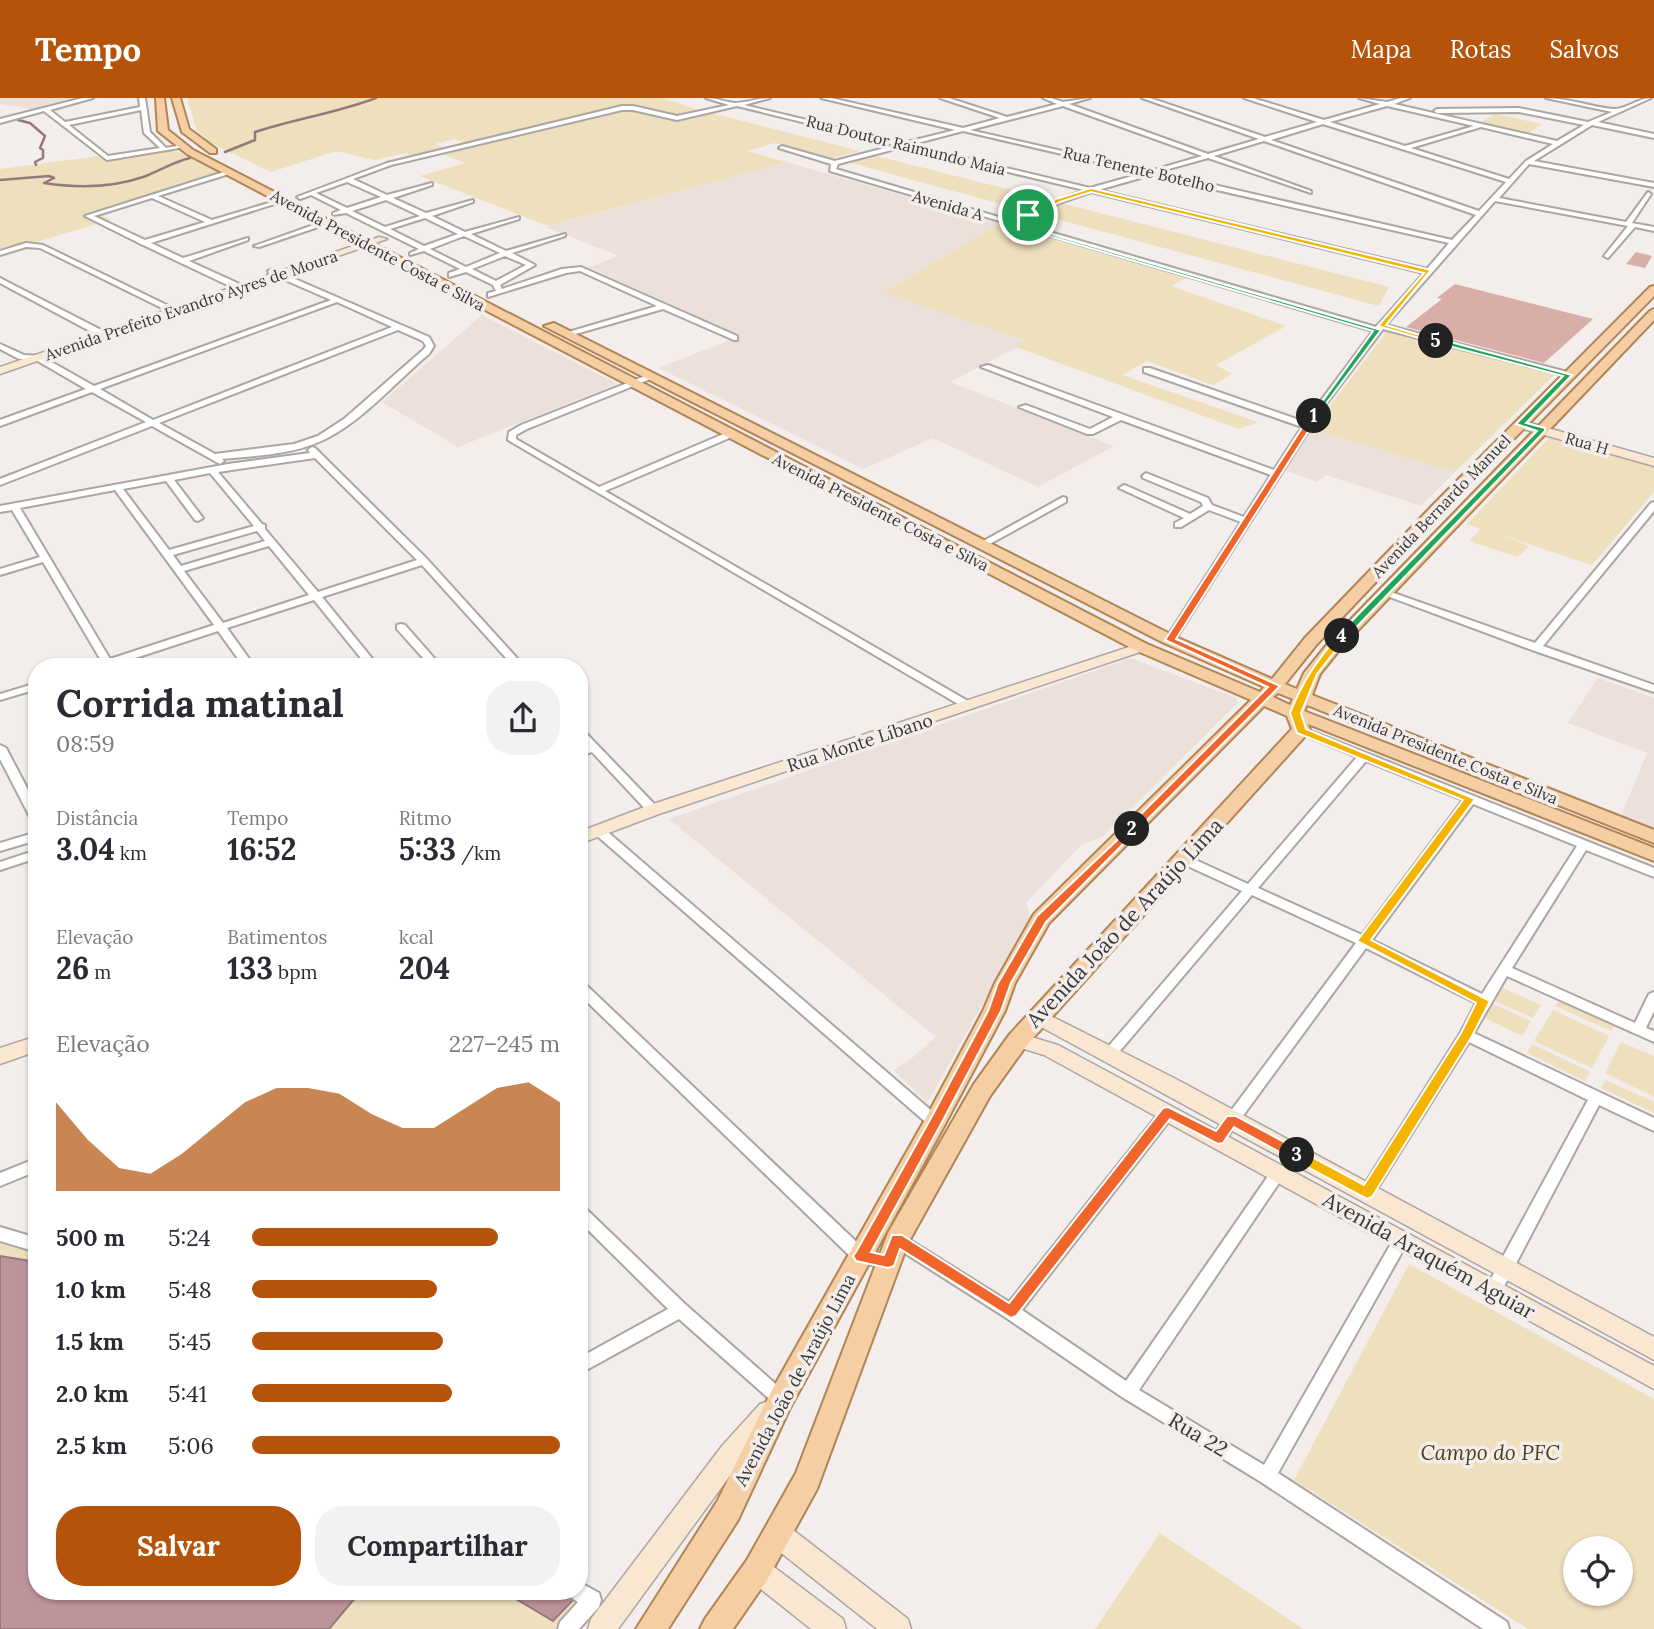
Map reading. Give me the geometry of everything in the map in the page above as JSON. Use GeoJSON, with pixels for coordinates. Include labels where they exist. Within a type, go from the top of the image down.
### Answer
{"type":"FeatureCollection","features":[{"type":"Feature","properties":{"kind":"main road"},"geometry":{"type":"LineString","coordinates":[[160,99],[176,99],[179,116],[189,135],[246,168]]}},
{"type":"Feature","properties":{"kind":"main road","name":"Avenida Presidente Costa e Silva"},"geometry":{"type":"LineString","coordinates":[[160,99],[163,131],[182,147],[230,172],[300,197],[330,219]]}},
{"type":"Feature","properties":{"kind":"main road","name":"Avenida Presidente Costa e Silva"},"geometry":{"type":"LineString","coordinates":[[274,189],[373,238],[418,252],[451,275],[632,383],[1141,647],[1268,692]]}},
{"type":"Feature","properties":{"kind":"main road","name":"Avenida Presidente Costa e Silva"},"geometry":{"type":"LineString","coordinates":[[373,238],[423,274],[451,275],[497,290],[564,333],[1170,640],[1268,692],[1299,713],[1654,855]]}},
{"type":"Feature","properties":{"kind":"main road","name":"Avenida Bernardo Manuel"},"geometry":{"type":"LineString","coordinates":[[1268,692],[1311,641],[1654,289]]}},
{"type":"Feature","properties":{"kind":"main road","name":"Avenida Bernardo Manuel"},"geometry":{"type":"LineString","coordinates":[[1299,713],[1312,673],[1335,645],[1654,313]]}},
{"type":"Feature","properties":{"kind":"main road"},"geometry":{"type":"LineString","coordinates":[[816,479],[835,469]]}},
{"type":"Feature","properties":{"kind":"main road"},"geometry":{"type":"LineString","coordinates":[[1005,577],[1038,585],[1045,581],[1040,573]]}},
{"type":"Feature","properties":{"kind":"main road"},"geometry":{"type":"LineString","coordinates":[[1055,603],[1054,596],[1062,592],[1086,597]]}},
{"type":"Feature","properties":{"kind":"main road","name":"Avenida João de Araújo Lima"},"geometry":{"type":"LineString","coordinates":[[651,1629],[728,1510],[781,1399],[935,1122],[994,1011],[1004,983],[1041,919],[1268,692]]}},
{"type":"Feature","properties":{"kind":"main road","name":"Avenida Presidente Costa e Silva"},"geometry":{"type":"LineString","coordinates":[[1299,713],[1654,836]]}},
{"type":"Feature","properties":{"kind":"main road","name":"Avenida João de Araújo Lima"},"geometry":{"type":"LineString","coordinates":[[715,1629],[779,1535],[807,1480],[893,1251],[982,1090],[1018,1040],[1185,860],[1299,713]]}},
{"type":"Feature","properties":{"kind":"street"},"geometry":{"type":"LineString","coordinates":[[0,121],[90,98]]}},
{"type":"Feature","properties":{"kind":"street"},"geometry":{"type":"LineString","coordinates":[[142,98],[147,133],[164,149]]}},
{"type":"Feature","properties":{"kind":"street","name":"Rua Doutor Raimundo Maia"},"geometry":{"type":"LineString","coordinates":[[709,98],[1429,272]]}},
{"type":"Feature","properties":{"kind":"street"},"geometry":{"type":"LineString","coordinates":[[300,197],[389,164],[622,108],[638,109],[666,118],[682,118],[767,98]]}},
{"type":"Feature","properties":{"kind":"street","name":"Rua Tenente Botelho"},"geometry":{"type":"LineString","coordinates":[[824,98],[1454,242]]}},
{"type":"Feature","properties":{"kind":"street"},"geometry":{"type":"LineString","coordinates":[[943,98],[1008,119]]}},
{"type":"Feature","properties":{"kind":"street"},"geometry":{"type":"LineString","coordinates":[[1045,98],[1309,192]]}},
{"type":"Feature","properties":{"kind":"street"},"geometry":{"type":"LineString","coordinates":[[782,148],[835,163],[1087,98]]}},
{"type":"Feature","properties":{"kind":"street"},"geometry":{"type":"LineString","coordinates":[[1145,98],[1480,214]]}},
{"type":"Feature","properties":{"kind":"street"},"geometry":{"type":"LineString","coordinates":[[1249,98],[1508,181]]}},
{"type":"Feature","properties":{"kind":"street"},"geometry":{"type":"LineString","coordinates":[[1362,98],[1556,143]]}},
{"type":"Feature","properties":{"kind":"street"},"geometry":{"type":"LineString","coordinates":[[1011,224],[1046,206],[1091,190],[1407,98]]}},
{"type":"Feature","properties":{"kind":"street"},"geometry":{"type":"LineString","coordinates":[[1549,98],[1616,111]]}},
{"type":"Feature","properties":{"kind":"street"},"geometry":{"type":"LineString","coordinates":[[1170,640],[1307,426],[1379,328],[1495,199],[1508,181],[1528,162],[1590,123],[1647,99],[1654,100]]}},
{"type":"Feature","properties":{"kind":"street"},"geometry":{"type":"LineString","coordinates":[[1525,104],[1529,111]]}},
{"type":"Feature","properties":{"kind":"street"},"geometry":{"type":"LineString","coordinates":[[1417,111],[1517,107],[1654,136]]}},
{"type":"Feature","properties":{"kind":"street"},"geometry":{"type":"LineString","coordinates":[[65,124],[143,108]]}},
{"type":"Feature","properties":{"kind":"street"},"geometry":{"type":"LineString","coordinates":[[46,109],[107,158],[182,147]]}},
{"type":"Feature","properties":{"kind":"street"},"geometry":{"type":"LineString","coordinates":[[1406,149],[1479,126]]}},
{"type":"Feature","properties":{"kind":"street"},"geometry":{"type":"LineString","coordinates":[[1528,162],[1654,185]]}},
{"type":"Feature","properties":{"kind":"street","name":"Avenida A"},"geometry":{"type":"LineString","coordinates":[[835,163],[832,170],[840,174],[1011,224],[1379,328],[1569,375]]}},
{"type":"Feature","properties":{"kind":"street"},"geometry":{"type":"LineString","coordinates":[[230,172],[93,215],[143,243],[237,286]]}},
{"type":"Feature","properties":{"kind":"street"},"geometry":{"type":"LineString","coordinates":[[347,179],[531,267],[497,290]]}},
{"type":"Feature","properties":{"kind":"street"},"geometry":{"type":"LineString","coordinates":[[257,246],[347,210],[430,184]]}},
{"type":"Feature","properties":{"kind":"street"},"geometry":{"type":"LineString","coordinates":[[143,243],[211,222],[274,189]]}},
{"type":"Feature","properties":{"kind":"street"},"geometry":{"type":"LineString","coordinates":[[311,193],[347,210],[373,238],[424,215],[471,201]]}},
{"type":"Feature","properties":{"kind":"street"},"geometry":{"type":"LineString","coordinates":[[1608,256],[1648,194]]}},
{"type":"Feature","properties":{"kind":"street"},"geometry":{"type":"LineString","coordinates":[[152,196],[211,222]]}},
{"type":"Feature","properties":{"kind":"street"},"geometry":{"type":"LineString","coordinates":[[1495,199],[1654,229]]}},
{"type":"Feature","properties":{"kind":"street"},"geometry":{"type":"LineString","coordinates":[[418,252],[517,218]]}},
{"type":"Feature","properties":{"kind":"street"},"geometry":{"type":"LineString","coordinates":[[418,252],[451,275],[506,253],[563,235]]}},
{"type":"Feature","properties":{"kind":"street","name":"Avenida Prefeito Evandro Ayres de Moura"},"geometry":{"type":"LineString","coordinates":[[0,364],[100,333],[373,238]]}},
{"type":"Feature","properties":{"kind":"street"},"geometry":{"type":"LineString","coordinates":[[181,261],[246,239]]}},
{"type":"Feature","properties":{"kind":"street"},"geometry":{"type":"LineString","coordinates":[[0,253],[26,245],[41,246],[171,309]]}},
{"type":"Feature","properties":{"kind":"street"},"geometry":{"type":"LineString","coordinates":[[497,290],[581,269],[734,338]]}},
{"type":"Feature","properties":{"kind":"street"},"geometry":{"type":"LineString","coordinates":[[214,457],[306,443],[331,432],[426,352],[429,345],[426,340],[276,272]]}},
{"type":"Feature","properties":{"kind":"street"},"geometry":{"type":"LineString","coordinates":[[0,281],[100,333]]}},
{"type":"Feature","properties":{"kind":"street"},"geometry":{"type":"LineString","coordinates":[[0,423],[337,300]]}},
{"type":"Feature","properties":{"kind":"street"},"geometry":{"type":"LineString","coordinates":[[564,333],[655,302]]}},
{"type":"Feature","properties":{"kind":"street"},"geometry":{"type":"LineString","coordinates":[[564,333],[664,306]]}},
{"type":"Feature","properties":{"kind":"street"},"geometry":{"type":"LineString","coordinates":[[0,482],[398,327]]}},
{"type":"Feature","properties":{"kind":"street","name":"Avenida Prefeito Evandro Ayres de Moura"},"geometry":{"type":"LineString","coordinates":[[0,372],[100,333]]}},
{"type":"Feature","properties":{"kind":"street"},"geometry":{"type":"LineString","coordinates":[[0,346],[22,357],[38,358],[228,467]]}},
{"type":"Feature","properties":{"kind":"street"},"geometry":{"type":"LineString","coordinates":[[985,368],[1276,474]]}},
{"type":"Feature","properties":{"kind":"street"},"geometry":{"type":"LineString","coordinates":[[1147,370],[1307,426]]}},
{"type":"Feature","properties":{"kind":"street"},"geometry":{"type":"LineString","coordinates":[[650,376],[524,427],[512,435],[512,440],[970,706]]}},
{"type":"Feature","properties":{"kind":"street"},"geometry":{"type":"LineString","coordinates":[[1023,407],[1090,432],[1119,417]]}},
{"type":"Feature","properties":{"kind":"street","name":"Rua H"},"geometry":{"type":"LineString","coordinates":[[1520,424],[1654,462]]}},
{"type":"Feature","properties":{"kind":"street"},"geometry":{"type":"LineString","coordinates":[[600,490],[730,434]]}},
{"type":"Feature","properties":{"kind":"street"},"geometry":{"type":"LineString","coordinates":[[306,443],[424,561],[512,658]]}},
{"type":"Feature","properties":{"kind":"street"},"geometry":{"type":"LineString","coordinates":[[0,509],[228,467],[317,455]]}},
{"type":"Feature","properties":{"kind":"street"},"geometry":{"type":"LineString","coordinates":[[212,470],[262,527],[367,658]]}},
{"type":"Feature","properties":{"kind":"street"},"geometry":{"type":"LineString","coordinates":[[1146,476],[1205,500],[1208,507],[1247,521]]}},
{"type":"Feature","properties":{"kind":"street"},"geometry":{"type":"LineString","coordinates":[[169,479],[198,518]]}},
{"type":"Feature","properties":{"kind":"street"},"geometry":{"type":"LineString","coordinates":[[118,488],[243,658]]}},
{"type":"Feature","properties":{"kind":"street"},"geometry":{"type":"LineString","coordinates":[[1124,488],[1190,517]]}},
{"type":"Feature","properties":{"kind":"street"},"geometry":{"type":"LineString","coordinates":[[983,544],[1063,500]]}},
{"type":"Feature","properties":{"kind":"street"},"geometry":{"type":"LineString","coordinates":[[1536,648],[1654,505]]}},
{"type":"Feature","properties":{"kind":"street"},"geometry":{"type":"LineString","coordinates":[[14,506],[105,658]]}},
{"type":"Feature","properties":{"kind":"street"},"geometry":{"type":"LineString","coordinates":[[1178,525],[1208,507]]}},
{"type":"Feature","properties":{"kind":"street"},"geometry":{"type":"LineString","coordinates":[[167,554],[262,527]]}},
{"type":"Feature","properties":{"kind":"street"},"geometry":{"type":"LineString","coordinates":[[178,570],[272,542]]}},
{"type":"Feature","properties":{"kind":"street"},"geometry":{"type":"LineString","coordinates":[[0,572],[44,559]]}},
{"type":"Feature","properties":{"kind":"street"},"geometry":{"type":"LineString","coordinates":[[130,658],[424,561]]}},
{"type":"Feature","properties":{"kind":"street"},"geometry":{"type":"LineString","coordinates":[[1384,593],[1654,689]]}},
{"type":"Feature","properties":{"kind":"street"},"geometry":{"type":"LineString","coordinates":[[401,627],[429,658]]}},
{"type":"Feature","properties":{"kind":"street","name":"Rua Monte Líbano"},"geometry":{"type":"LineString","coordinates":[[588,835],[653,810],[1141,647]]}},
{"type":"Feature","properties":{"kind":"street"},"geometry":{"type":"LineString","coordinates":[[0,697],[28,689]]}},
{"type":"Feature","properties":{"kind":"street"},"geometry":{"type":"LineString","coordinates":[[1299,713],[1364,756],[1654,873]]}},
{"type":"Feature","properties":{"kind":"street"},"geometry":{"type":"LineString","coordinates":[[588,742],[653,810]]}},
{"type":"Feature","properties":{"kind":"street"},"geometry":{"type":"LineString","coordinates":[[0,748],[28,802]]}},
{"type":"Feature","properties":{"kind":"street"},"geometry":{"type":"LineString","coordinates":[[588,750],[593,748]]}},
{"type":"Feature","properties":{"kind":"street"},"geometry":{"type":"LineString","coordinates":[[1109,1054],[1364,756]]}},
{"type":"Feature","properties":{"kind":"street"},"geometry":{"type":"LineString","coordinates":[[1218,1139],[1470,799]]}},
{"type":"Feature","properties":{"kind":"street"},"geometry":{"type":"LineString","coordinates":[[599,831],[935,1122]]}},
{"type":"Feature","properties":{"kind":"street"},"geometry":{"type":"LineString","coordinates":[[0,847],[28,839]]}},
{"type":"Feature","properties":{"kind":"street"},"geometry":{"type":"LineString","coordinates":[[1367,1193],[1584,844]]}},
{"type":"Feature","properties":{"kind":"street"},"geometry":{"type":"LineString","coordinates":[[0,866],[28,857]]}},
{"type":"Feature","properties":{"kind":"street"},"geometry":{"type":"LineString","coordinates":[[1185,860],[1363,941],[1484,1001]]}},
{"type":"Feature","properties":{"kind":"street"},"geometry":{"type":"LineString","coordinates":[[1505,970],[1654,1037]]}},
{"type":"Feature","properties":{"kind":"street"},"geometry":{"type":"LineString","coordinates":[[588,995],[861,1256],[893,1251]]}},
{"type":"Feature","properties":{"kind":"street"},"geometry":{"type":"LineString","coordinates":[[1637,1030],[1654,997]]}},
{"type":"Feature","properties":{"kind":"street","name":"Avenida Araquém Aguiar"},"geometry":{"type":"LineString","coordinates":[[1039,1017],[1654,1349]]}},
{"type":"Feature","properties":{"kind":"street"},"geometry":{"type":"LineString","coordinates":[[1466,1035],[1654,1125]]}},
{"type":"Feature","properties":{"kind":"street","name":"Avenida Araquém Aguiar"},"geometry":{"type":"LineString","coordinates":[[1018,1040],[1051,1050],[1168,1112],[1654,1378]]}},
{"type":"Feature","properties":{"kind":"street"},"geometry":{"type":"LineString","coordinates":[[0,1056],[28,1046]]}},
{"type":"Feature","properties":{"kind":"street"},"geometry":{"type":"LineString","coordinates":[[1493,1291],[1596,1098]]}},
{"type":"Feature","properties":{"kind":"street"},"geometry":{"type":"LineString","coordinates":[[1011,1312],[1168,1112]]}},
{"type":"Feature","properties":{"kind":"street"},"geometry":{"type":"LineString","coordinates":[[0,1180],[28,1168]]}},
{"type":"Feature","properties":{"kind":"street"},"geometry":{"type":"LineString","coordinates":[[1129,1392],[1278,1174]]}},
{"type":"Feature","properties":{"kind":"street"},"geometry":{"type":"LineString","coordinates":[[588,1220],[680,1310],[781,1399],[732,1454],[601,1629]]}},
{"type":"Feature","properties":{"kind":"street"},"geometry":{"type":"LineString","coordinates":[[0,1234],[28,1242]]}},
{"type":"Feature","properties":{"kind":"street"},"geometry":{"type":"LineString","coordinates":[[1267,1476],[1401,1240]]}},
{"type":"Feature","properties":{"kind":"street","name":"Rua 22"},"geometry":{"type":"LineString","coordinates":[[893,1251],[1011,1312],[1129,1392],[1267,1476],[1500,1629]]}},
{"type":"Feature","properties":{"kind":"street"},"geometry":{"type":"LineString","coordinates":[[588,1362],[680,1310]]}},
{"type":"Feature","properties":{"kind":"street"},"geometry":{"type":"LineString","coordinates":[[779,1535],[898,1629]]}},
{"type":"Feature","properties":{"kind":"street"},"geometry":{"type":"LineString","coordinates":[[757,1570],[833,1629]]}},
{"type":"Feature","properties":{"kind":"street"},"geometry":{"type":"LineString","coordinates":[[567,1629],[592,1600],[588,1597]]}},
{"type":"Feature","properties":{"kind":"shaded area"},"geometry":{"type":"Polygon","coordinates":[[[0,98],[82,98],[36,110],[0,104],[0,98]]]}},
{"type":"Feature","properties":{"kind":"shaded area"},"geometry":{"type":"Polygon","coordinates":[[[787,162],[1000,224],[885,291],[1027,342],[950,382],[1114,446],[1038,487],[933,438],[863,469],[659,368],[740,336],[588,267],[619,256],[546,227],[787,162]]]}},
{"type":"Feature","properties":{"kind":"shaded area"},"geometry":{"type":"Polygon","coordinates":[[[482,315],[617,384],[458,447],[382,402],[482,315]]]}},
{"type":"Feature","properties":{"kind":"shaded area"},"geometry":{"type":"Polygon","coordinates":[[[1312,429],[1455,472],[1421,506],[1326,475],[1317,482],[1285,470],[1312,429]]]}},
{"type":"Feature","properties":{"kind":"shaded area"},"geometry":{"type":"Polygon","coordinates":[[[1131,658],[1236,698],[1238,703],[1102,837],[1081,845],[1026,903],[1031,918],[927,1103],[894,1070],[936,1037],[669,819],[1131,658]]]}},
{"type":"Feature","properties":{"kind":"shaded area"},"geometry":{"type":"Polygon","coordinates":[[[1598,678],[1654,698],[1654,828],[1621,816],[1647,753],[1568,723],[1598,678]]]}},
{"type":"Feature","properties":{"kind":"shaded area"},"geometry":{"type":"Polygon","coordinates":[[[0,1256],[28,1261],[28,1600],[353,1600],[329,1629],[0,1629],[0,1256]]]}},
{"type":"Feature","properties":{"kind":"shaded area"},"geometry":{"type":"Polygon","coordinates":[[[518,1600],[573,1600],[553,1621],[518,1600]]]}},
{"type":"Feature","properties":{"kind":"green space"},"geometry":{"type":"Polygon","coordinates":[[[187,98],[662,98],[702,111],[672,116],[633,105],[466,144],[454,139],[435,144],[444,148],[412,156],[406,153],[374,160],[336,151],[271,172],[209,142],[197,131],[187,98]]]}},
{"type":"Feature","properties":{"kind":"green space"},"geometry":{"type":"Polygon","coordinates":[[[632,109],[678,122],[711,113],[860,151],[833,158],[775,143],[747,151],[787,162],[548,226],[420,176],[466,163],[440,154],[632,109]]]}},
{"type":"Feature","properties":{"kind":"green space"},"geometry":{"type":"Polygon","coordinates":[[[1495,114],[1542,124],[1526,135],[1478,124],[1495,114]]]}},
{"type":"Feature","properties":{"kind":"green space"},"geometry":{"type":"Polygon","coordinates":[[[155,149],[173,150],[227,175],[99,213],[110,220],[0,253],[0,169],[155,149]]]}},
{"type":"Feature","properties":{"kind":"green space"},"geometry":{"type":"Polygon","coordinates":[[[873,155],[1051,200],[1026,211],[847,162],[873,155]]]}},
{"type":"Feature","properties":{"kind":"green space"},"geometry":{"type":"Polygon","coordinates":[[[1061,203],[1389,287],[1379,306],[1038,214],[1061,203]]]}},
{"type":"Feature","properties":{"kind":"green space"},"geometry":{"type":"Polygon","coordinates":[[[1000,224],[1186,278],[1171,286],[1286,326],[1216,365],[1232,374],[1213,385],[1147,361],[1122,375],[1258,422],[1239,429],[1016,347],[1026,341],[884,292],[1000,224]]]}},
{"type":"Feature","properties":{"kind":"green space"},"geometry":{"type":"Polygon","coordinates":[[[1388,330],[1554,375],[1455,472],[1312,429],[1388,330]]]}},
{"type":"Feature","properties":{"kind":"green space"},"geometry":{"type":"Polygon","coordinates":[[[1551,436],[1654,466],[1654,492],[1592,565],[1495,533],[1529,546],[1518,557],[1469,541],[1481,529],[1467,524],[1551,436]]]}},
{"type":"Feature","properties":{"kind":"green space"},"geometry":{"type":"Polygon","coordinates":[[[1503,988],[1541,1005],[1533,1018],[1495,1001],[1503,988]]]}},
{"type":"Feature","properties":{"kind":"green space"},"geometry":{"type":"Polygon","coordinates":[[[1561,998],[1616,1023],[1611,1031],[1555,1006],[1561,998]]]}},
{"type":"Feature","properties":{"kind":"green space"},"geometry":{"type":"Polygon","coordinates":[[[1493,1004],[1531,1021],[1522,1036],[1485,1018],[1493,1004]]]}},
{"type":"Feature","properties":{"kind":"green space"},"geometry":{"type":"Polygon","coordinates":[[[1553,1010],[1609,1036],[1592,1068],[1534,1041],[1553,1010]]]}},
{"type":"Feature","properties":{"kind":"green space"},"geometry":{"type":"Polygon","coordinates":[[[1621,1042],[1654,1056],[1654,1097],[1605,1073],[1621,1042]]]}},
{"type":"Feature","properties":{"kind":"green space"},"geometry":{"type":"Polygon","coordinates":[[[1532,1044],[1590,1072],[1585,1081],[1527,1053],[1532,1044]]]}},
{"type":"Feature","properties":{"kind":"green space"},"geometry":{"type":"Polygon","coordinates":[[[1606,1080],[1654,1102],[1654,1113],[1601,1088],[1606,1080]]]}},
{"type":"Feature","properties":{"kind":"green space"},"geometry":{"type":"Polygon","coordinates":[[[0,1242],[28,1250],[28,1600],[588,1600],[588,1596],[598,1601],[572,1629],[0,1629],[0,1242]]]}},
{"type":"Feature","properties":{"kind":"green space","name":"Campo do PFC"},"geometry":{"type":"Polygon","coordinates":[[[1409,1264],[1654,1399],[1654,1629],[1528,1629],[1294,1480],[1409,1264]]]}},
{"type":"Feature","properties":{"kind":"green space"},"geometry":{"type":"Polygon","coordinates":[[[1160,1533],[1303,1629],[1095,1629],[1160,1533]]]}},
{"type":"Feature","properties":{"kind":"building"},"geometry":{"type":"Polygon","coordinates":[[[1636,252],[1652,256],[1645,268],[1626,264],[1636,252]]]}},
{"type":"Feature","properties":{"kind":"building"},"geometry":{"type":"Polygon","coordinates":[[[1455,284],[1593,319],[1544,363],[1406,327],[1442,299],[1437,298],[1455,284]]]}},
{"type":"Feature","properties":{"kind":"waterway"},"geometry":{"type":"LineString","coordinates":[[225,152],[255,140],[255,132],[376,98]]}},
{"type":"Feature","properties":{"kind":"waterway"},"geometry":{"type":"LineString","coordinates":[[18,120],[30,123],[45,136],[40,148],[43,150],[43,158],[35,162],[36,165]]}},
{"type":"Feature","properties":{"kind":"waterway"},"geometry":{"type":"LineString","coordinates":[[0,180],[49,176],[54,178],[44,183],[69,186],[106,185],[131,181],[190,158]]}},
{"type":"Feature","properties":{"kind":"route"},"geometry":{"type":"LineString","coordinates":[[1091,190],[1429,272],[1381,326],[1569,375],[1520,424],[1542,430],[1335,645],[1312,673],[1296,713],[1301,730],[1470,799],[1363,941],[1484,1001],[1466,1035],[1367,1193],[1232,1120],[1218,1139],[1168,1112],[1011,1312],[897,1240],[888,1262],[861,1256],[994,1011],[1004,983],[1041,919],[1275,686],[1170,640],[1319,407],[1378,330],[1011,224],[1028,215],[1091,190]]}}]}
